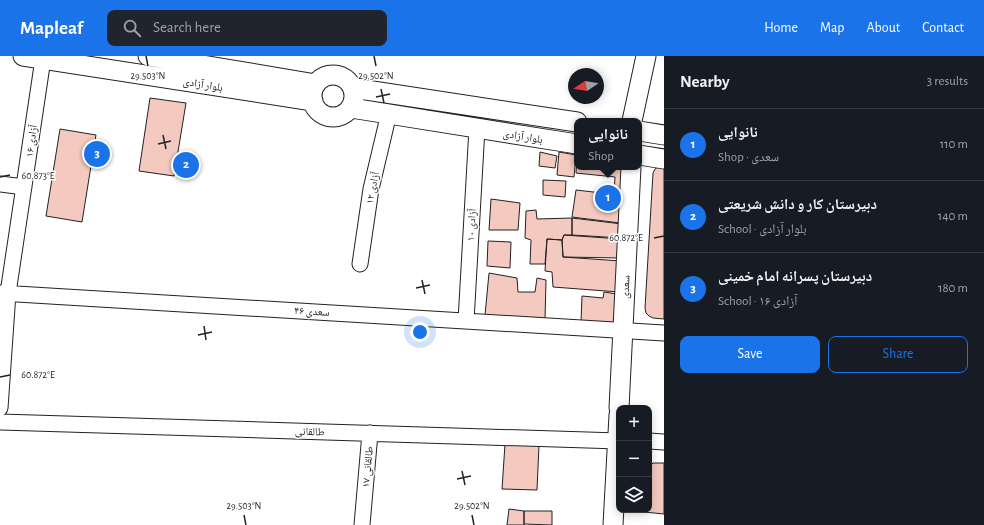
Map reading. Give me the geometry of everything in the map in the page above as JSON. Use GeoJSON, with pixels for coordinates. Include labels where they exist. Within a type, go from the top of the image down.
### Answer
{"type":"FeatureCollection","features":[{"type":"Feature","properties":{"kind":"main road","name":"بلوار آزادی"},"geometry":{"type":"LineString","coordinates":[[23,56],[179,80],[314,92]]}},
{"type":"Feature","properties":{"kind":"main road","name":"بلوار آزادی"},"geometry":{"type":"LineString","coordinates":[[148,56],[182,61],[314,92]]}},
{"type":"Feature","properties":{"kind":"main road"},"geometry":{"type":"LineString","coordinates":[[633,118],[646,56]]}},
{"type":"Feature","properties":{"kind":"main road"},"geometry":{"type":"LineString","coordinates":[[179,80],[182,61]]}},
{"type":"Feature","properties":{"kind":"main road"},"geometry":{"type":"LineString","coordinates":[[330,75],[338,76],[346,79],[353,88],[354,101],[351,108],[344,114],[336,117],[328,117],[315,107],[314,92],[322,78],[330,75]]}},
{"type":"Feature","properties":{"kind":"main road","name":"بلوار آزادی"},"geometry":{"type":"LineString","coordinates":[[353,88],[574,122]]}},
{"type":"Feature","properties":{"kind":"main road","name":"بلوار آزادی"},"geometry":{"type":"LineString","coordinates":[[351,108],[574,144]]}},
{"type":"Feature","properties":{"kind":"main road"},"geometry":{"type":"LineString","coordinates":[[642,131],[664,135]]}},
{"type":"Feature","properties":{"kind":"main road"},"geometry":{"type":"LineString","coordinates":[[642,155],[664,159]]}},
{"type":"Feature","properties":{"kind":"main road","name":"سعدی"},"geometry":{"type":"LineString","coordinates":[[619,405],[631,170]]}},
{"type":"Feature","properties":{"kind":"main road"},"geometry":{"type":"LineString","coordinates":[[612,525],[616,469]]}},
{"type":"Feature","properties":{"kind":"street","name":"آزادی ۱۶"},"geometry":{"type":"LineString","coordinates":[[0,408],[4,293],[24,187],[43,59]]}},
{"type":"Feature","properties":{"kind":"street","name":"آزادی ۱۲"},"geometry":{"type":"LineString","coordinates":[[360,264],[371,189],[389,113]]}},
{"type":"Feature","properties":{"kind":"street","name":"آزادی ۱۰"},"geometry":{"type":"LineString","coordinates":[[466,321],[477,128]]}},
{"type":"Feature","properties":{"kind":"street"},"geometry":{"type":"LineString","coordinates":[[0,184],[24,187]]}},
{"type":"Feature","properties":{"kind":"street","name":"سعدی ۴۶"},"geometry":{"type":"LineString","coordinates":[[4,293],[664,333]]}},
{"type":"Feature","properties":{"kind":"street","name":"طالقانی"},"geometry":{"type":"LineString","coordinates":[[0,422],[616,441]]}},
{"type":"Feature","properties":{"kind":"street","name":"طالقانی ۱۷"},"geometry":{"type":"LineString","coordinates":[[362,525],[370,433]]}},
{"type":"Feature","properties":{"kind":"street"},"geometry":{"type":"LineString","coordinates":[[652,442],[664,442]]}},
{"type":"Feature","properties":{"kind":"building"},"geometry":{"type":"Polygon","coordinates":[[[150,98],[186,103],[174,176],[139,171],[150,98]]]}},
{"type":"Feature","properties":{"kind":"building"},"geometry":{"type":"Polygon","coordinates":[[[60,129],[96,135],[82,222],[46,216],[60,129]]]}},
{"type":"Feature","properties":{"kind":"building"},"geometry":{"type":"Polygon","coordinates":[[[540,152],[557,156],[555,168],[539,166],[540,152]]]}},
{"type":"Feature","properties":{"kind":"building"},"geometry":{"type":"Polygon","coordinates":[[[559,152],[574,155],[574,177],[557,175],[559,152]]]}},
{"type":"Feature","properties":{"kind":"building"},"geometry":{"type":"Polygon","coordinates":[[[664,163],[664,319],[649,316],[646,313],[645,308],[653,173],[655,169],[664,163]]]}},
{"type":"Feature","properties":{"kind":"building"},"geometry":{"type":"Polygon","coordinates":[[[576,170],[624,170],[627,193],[614,193],[615,177],[576,173],[576,170]]]}},
{"type":"Feature","properties":{"kind":"building"},"geometry":{"type":"Polygon","coordinates":[[[543,180],[566,181],[565,197],[543,195],[543,180]]]}},
{"type":"Feature","properties":{"kind":"building"},"geometry":{"type":"Polygon","coordinates":[[[576,190],[628,196],[620,223],[572,217],[576,190]]]}},
{"type":"Feature","properties":{"kind":"building"},"geometry":{"type":"Polygon","coordinates":[[[491,199],[520,203],[518,230],[489,230],[491,199]]]}},
{"type":"Feature","properties":{"kind":"building"},"geometry":{"type":"Polygon","coordinates":[[[536,210],[537,219],[572,218],[572,235],[564,235],[562,240],[547,239],[545,264],[530,264],[531,240],[525,238],[526,211],[536,210]]]}},
{"type":"Feature","properties":{"kind":"building"},"geometry":{"type":"Polygon","coordinates":[[[572,218],[622,224],[622,238],[572,235],[572,218]]]}},
{"type":"Feature","properties":{"kind":"building"},"geometry":{"type":"Polygon","coordinates":[[[564,235],[621,239],[621,258],[563,257],[562,240],[564,235]]]}},
{"type":"Feature","properties":{"kind":"building"},"geometry":{"type":"Polygon","coordinates":[[[547,239],[562,240],[563,257],[621,261],[619,292],[553,287],[552,272],[545,271],[547,239]]]}},
{"type":"Feature","properties":{"kind":"building"},"geometry":{"type":"Polygon","coordinates":[[[488,241],[511,242],[510,268],[487,266],[488,241]]]}},
{"type":"Feature","properties":{"kind":"building"},"geometry":{"type":"Polygon","coordinates":[[[489,273],[517,278],[518,292],[535,292],[537,278],[546,280],[545,320],[485,315],[489,273]]]}},
{"type":"Feature","properties":{"kind":"building"},"geometry":{"type":"Polygon","coordinates":[[[604,292],[623,295],[622,325],[581,322],[582,296],[603,298],[604,292]]]}},
{"type":"Feature","properties":{"kind":"building"},"geometry":{"type":"Polygon","coordinates":[[[505,444],[539,445],[537,490],[502,489],[505,444]]]}},
{"type":"Feature","properties":{"kind":"building"},"geometry":{"type":"Polygon","coordinates":[[[664,463],[664,514],[652,513],[652,464],[664,463]]]}},
{"type":"Feature","properties":{"kind":"building"},"geometry":{"type":"Polygon","coordinates":[[[509,509],[524,511],[524,525],[507,525],[509,509]]]}},
{"type":"Feature","properties":{"kind":"building"},"geometry":{"type":"Polygon","coordinates":[[[524,511],[552,511],[552,525],[524,524],[524,511]]]}},
{"type":"Feature","properties":{"kind":"place","name":"دبیرستان پسرانه امام خمینی"},"geometry":{"type":"Point","coordinates":[97,154]}},
{"type":"Feature","properties":{"kind":"place","name":"دبیرستان کار و دانش شریعتی"},"geometry":{"type":"Point","coordinates":[186,165]}},
{"type":"Feature","properties":{"kind":"place","name":"نانوایی"},"geometry":{"type":"Point","coordinates":[608,198]}}]}
